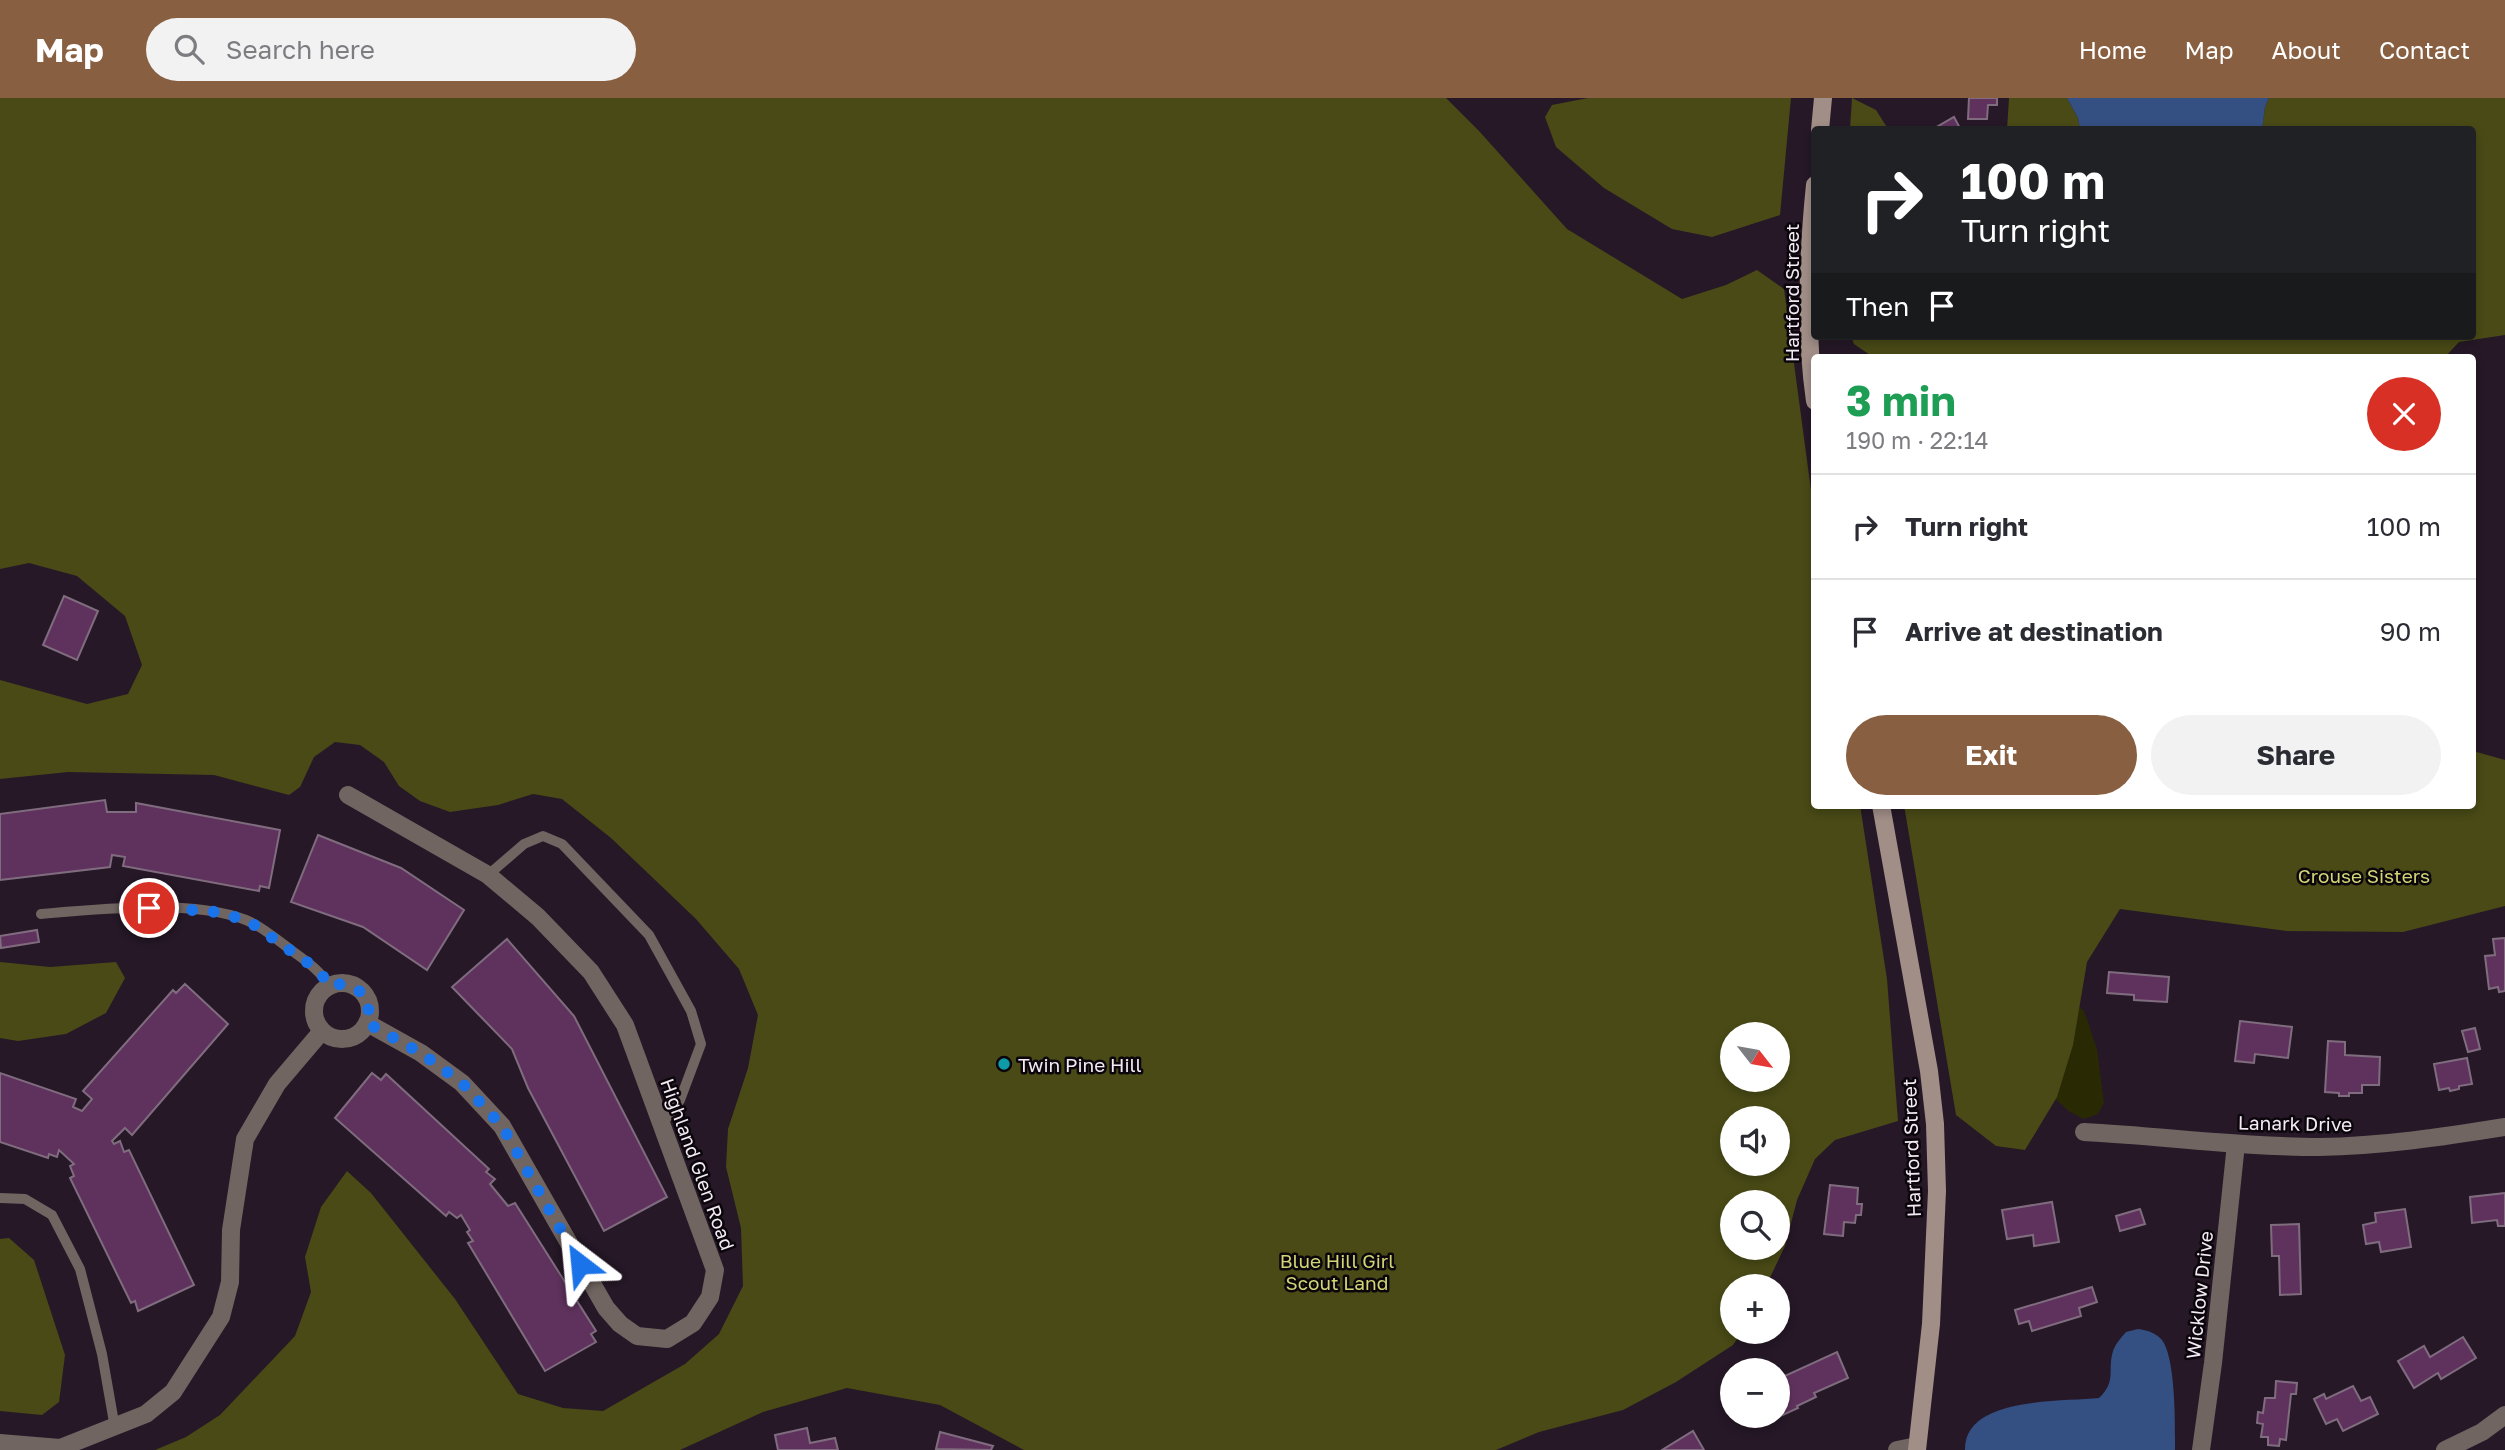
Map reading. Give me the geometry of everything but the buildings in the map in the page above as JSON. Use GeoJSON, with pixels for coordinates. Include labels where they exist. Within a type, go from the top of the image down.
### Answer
{"type":"FeatureCollection","features":[{"type":"Feature","properties":{"kind":"street"},"geometry":{"type":"LineString","coordinates":[[1820,126],[1823,98]]}},
{"type":"Feature","properties":{"kind":"street","name":"Hartford Street"},"geometry":{"type":"LineString","coordinates":[[1811,243],[1811,327]]}},
{"type":"Feature","properties":{"kind":"street","name":"Highland Glen Road"},"geometry":{"type":"LineString","coordinates":[[348,795],[488,875],[538,917],[591,972],[625,1025],[660,1127],[715,1270],[710,1297],[694,1323],[667,1339],[637,1336],[620,1324],[606,1308],[502,1126],[462,1083],[421,1053],[367,1023]]}},
{"type":"Feature","properties":{"kind":"street","name":"Hartford Street"},"geometry":{"type":"LineString","coordinates":[[1882,809],[1929,1071],[1935,1124],[1937,1191],[1931,1324],[1917,1448]]}},
{"type":"Feature","properties":{"kind":"street"},"geometry":{"type":"LineString","coordinates":[[348,984],[358,988],[369,1004],[367,1023],[362,1030],[346,1039],[338,1039],[322,1031],[316,1022],[316,1002],[329,986],[348,984]]}},
{"type":"Feature","properties":{"kind":"street"},"geometry":{"type":"LineString","coordinates":[[0,1443],[61,1448],[146,1415],[173,1392],[221,1317],[230,1282],[231,1230],[244,1139],[277,1084],[322,1031]]}},
{"type":"Feature","properties":{"kind":"street","name":"Lanark Drive"},"geometry":{"type":"LineString","coordinates":[[2084,1132],[2149,1135],[2236,1144],[2318,1147],[2426,1140],[2505,1127]]}},
{"type":"Feature","properties":{"kind":"street","name":"Wicklow Drive"},"geometry":{"type":"LineString","coordinates":[[2201,1450],[2236,1144]]}},
{"type":"Feature","properties":{"kind":"street"},"geometry":{"type":"LineString","coordinates":[[2445,1450],[2482,1432],[2505,1415]]}},
{"type":"Feature","properties":{"kind":"street"},"geometry":{"type":"LineString","coordinates":[[1897,1450],[1917,1448]]}},
{"type":"Feature","properties":{"kind":"lane"},"geometry":{"type":"LineString","coordinates":[[488,875],[524,844],[543,836],[562,844],[649,935],[691,1011],[701,1044],[680,1100],[660,1127]]}},
{"type":"Feature","properties":{"kind":"lane"},"geometry":{"type":"LineString","coordinates":[[41,914],[90,909],[211,911],[247,920],[262,929],[311,965],[329,986]]}},
{"type":"Feature","properties":{"kind":"lane"},"geometry":{"type":"LineString","coordinates":[[0,1198],[25,1199],[52,1216],[80,1269],[103,1354],[116,1428]]}},
{"type":"Feature","properties":{"kind":"shaded area"},"geometry":{"type":"Polygon","coordinates":[[[2072,1001],[2084,1011],[2097,1049],[2104,1103],[2098,1114],[2084,1119],[2070,1112],[2053,1097],[2072,1001]]]}},
{"type":"Feature","properties":{"kind":"green space","name":"Blue Hill Girl Scout Land"},"geometry":{"type":"Polygon","coordinates":[[[0,98],[1446,98],[1567,229],[1682,299],[1726,285],[1757,270],[1784,289],[1811,490],[1811,809],[1861,809],[1887,979],[1898,1121],[1835,1140],[1815,1159],[1797,1200],[1790,1227],[1790,1190],[1720,1190],[1720,1260],[1778,1260],[1772,1274],[1720,1274],[1720,1344],[1733,1345],[1676,1382],[1623,1410],[1539,1432],[1496,1450],[1024,1450],[940,1405],[847,1388],[763,1412],[680,1450],[155,1450],[186,1437],[220,1415],[295,1336],[311,1292],[305,1257],[321,1207],[347,1171],[371,1193],[455,1299],[518,1394],[563,1408],[603,1411],[685,1364],[719,1334],[743,1286],[741,1228],[726,1167],[728,1129],[748,1068],[758,1015],[739,969],[696,919],[611,838],[562,799],[533,794],[498,805],[450,812],[420,801],[399,786],[384,762],[360,745],[335,742],[314,757],[300,787],[289,795],[214,775],[68,772],[0,779],[0,680],[87,704],[128,694],[142,665],[125,616],[77,576],[29,563],[0,569],[0,98]]]}},
{"type":"Feature","properties":{"kind":"green space"},"geometry":{"type":"Polygon","coordinates":[[[1588,98],[1791,98],[1780,215],[1712,237],[1672,229],[1604,188],[1556,147],[1545,117],[1552,105],[1588,98]]]}},
{"type":"Feature","properties":{"kind":"green space"},"geometry":{"type":"Polygon","coordinates":[[[1852,98],[1876,110],[1886,126],[1850,126],[1852,98]]]}},
{"type":"Feature","properties":{"kind":"green space"},"geometry":{"type":"Polygon","coordinates":[[[2009,98],[2067,98],[2079,126],[2007,126],[2009,98]]]}},
{"type":"Feature","properties":{"kind":"green space"},"geometry":{"type":"Polygon","coordinates":[[[2269,98],[2505,98],[2505,335],[2476,339],[2476,126],[2262,126],[2269,98]]]}},
{"type":"Feature","properties":{"kind":"green space"},"geometry":{"type":"Polygon","coordinates":[[[1852,340],[2472,340],[2459,342],[2448,354],[1869,354],[1852,340]]]}},
{"type":"Feature","properties":{"kind":"green space","name":"Crouse Sisters"},"geometry":{"type":"Polygon","coordinates":[[[2476,752],[2505,760],[2505,906],[2403,932],[2287,931],[2120,909],[2087,962],[2073,1045],[2057,1097],[2025,1150],[1996,1146],[1956,1115],[1905,809],[2476,809],[2476,752]]]}},
{"type":"Feature","properties":{"kind":"green space"},"geometry":{"type":"Polygon","coordinates":[[[0,962],[50,967],[116,962],[125,978],[106,1013],[66,1034],[18,1041],[0,1038],[0,962]]]}},
{"type":"Feature","properties":{"kind":"green space"},"geometry":{"type":"Polygon","coordinates":[[[9,1238],[34,1260],[65,1355],[59,1402],[42,1415],[0,1411],[0,1239],[9,1238]]]}},
{"type":"Feature","properties":{"kind":"water"},"geometry":{"type":"Polygon","coordinates":[[[2067,98],[2269,98],[2263,126],[2079,126],[2067,98]]]}},
{"type":"Feature","properties":{"kind":"water"},"geometry":{"type":"Polygon","coordinates":[[[2138,1329],[2157,1335],[2167,1349],[2174,1393],[2175,1450],[1965,1450],[1969,1432],[1980,1420],[1997,1411],[2040,1402],[2099,1398],[2110,1381],[2111,1358],[2115,1346],[2126,1332],[2138,1329]]]}},
{"type":"Feature","properties":{"kind":"place","name":"Twin Pine Hill"},"geometry":{"type":"Point","coordinates":[1004,1064]}},
{"type":"Feature","properties":{"kind":"route"},"geometry":{"type":"LineString","coordinates":[[149,908],[211,911],[247,920],[311,965],[329,986],[348,984],[358,988],[369,1004],[367,1023],[388,1032],[462,1083],[502,1126],[580,1264]]}}]}
